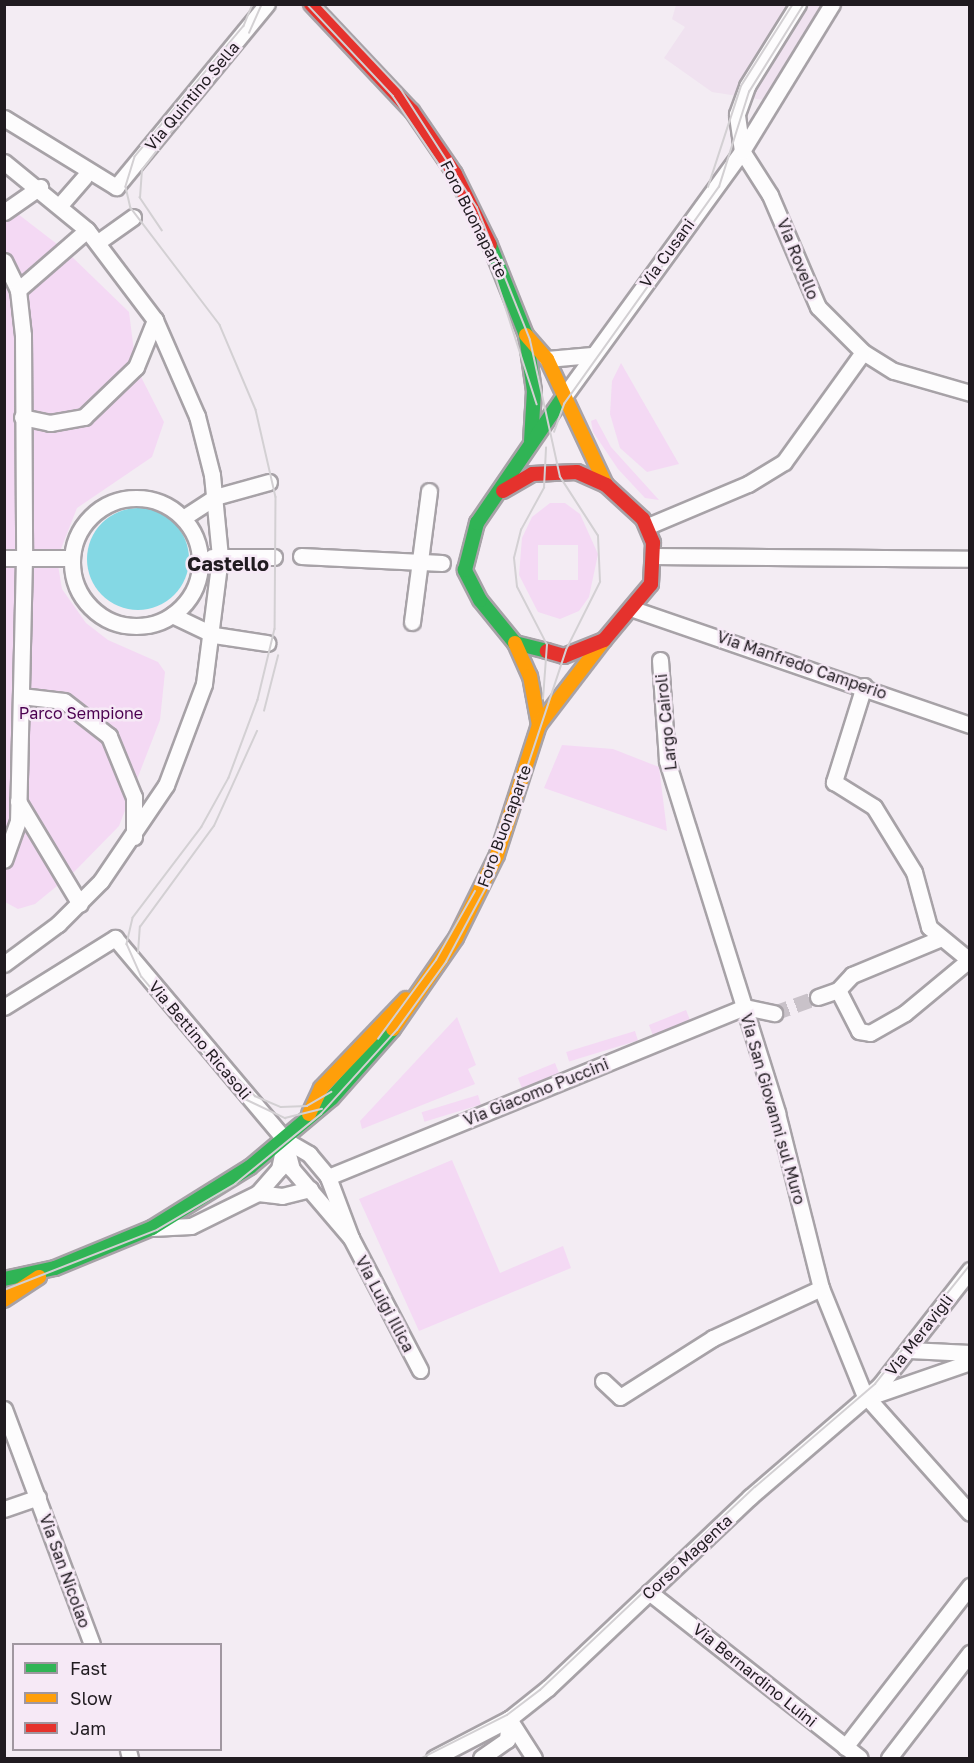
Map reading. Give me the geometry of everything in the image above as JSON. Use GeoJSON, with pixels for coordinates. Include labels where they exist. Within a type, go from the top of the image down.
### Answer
{"type":"FeatureCollection","features":[{"type":"Feature","properties":{"kind":"street","name":"Via Quintino Sella"},"geometry":{"type":"LineString","coordinates":[[4,118],[116,187],[267,4]]}},
{"type":"Feature","properties":{"kind":"street","name":"Foro Buonaparte"},"geometry":{"type":"LineString","coordinates":[[311,4],[412,111],[455,174],[494,252],[526,335],[534,390],[531,445]]}},
{"type":"Feature","properties":{"kind":"street"},"geometry":{"type":"LineString","coordinates":[[742,151],[737,114],[747,86],[798,4]]}},
{"type":"Feature","properties":{"kind":"street","name":"Via Cusani"},"geometry":{"type":"LineString","coordinates":[[562,399],[742,151],[832,4]]}},
{"type":"Feature","properties":{"kind":"street","name":"Via Rovello"},"geometry":{"type":"LineString","coordinates":[[742,151],[770,195],[818,307],[863,352],[905,375],[969,393]]}},
{"type":"Feature","properties":{"kind":"street"},"geometry":{"type":"LineString","coordinates":[[4,162],[40,187],[87,230],[154,320],[197,416],[215,497],[220,557],[214,635],[192,725],[134,837],[80,904],[4,964]]}},
{"type":"Feature","properties":{"kind":"street"},"geometry":{"type":"LineString","coordinates":[[60,205],[84,177]]}},
{"type":"Feature","properties":{"kind":"street"},"geometry":{"type":"LineString","coordinates":[[4,212],[40,187]]}},
{"type":"Feature","properties":{"kind":"street"},"geometry":{"type":"LineString","coordinates":[[98,242],[133,217]]}},
{"type":"Feature","properties":{"kind":"street"},"geometry":{"type":"LineString","coordinates":[[18,290],[87,230]]}},
{"type":"Feature","properties":{"kind":"street"},"geometry":{"type":"LineString","coordinates":[[4,261],[18,290],[24,558],[18,801],[13,844],[4,860]]}},
{"type":"Feature","properties":{"kind":"street"},"geometry":{"type":"LineString","coordinates":[[22,417],[50,423],[84,417],[136,367],[154,320]]}},
{"type":"Feature","properties":{"kind":"street","name":"Foro Buonaparte"},"geometry":{"type":"LineString","coordinates":[[526,335],[547,359],[562,399]]}},
{"type":"Feature","properties":{"kind":"street"},"geometry":{"type":"LineString","coordinates":[[648,526],[702,505],[784,462],[863,352]]}},
{"type":"Feature","properties":{"kind":"street"},"geometry":{"type":"LineString","coordinates":[[547,359],[592,355]]}},
{"type":"Feature","properties":{"kind":"street"},"geometry":{"type":"LineString","coordinates":[[562,399],[606,485],[648,526],[653,556],[651,584],[633,609],[604,640],[564,656],[515,643],[480,600],[465,567],[471,533],[562,399]]}},
{"type":"Feature","properties":{"kind":"street"},"geometry":{"type":"LineString","coordinates":[[502,490],[532,474],[564,471],[606,485]]}},
{"type":"Feature","properties":{"kind":"street"},"geometry":{"type":"LineString","coordinates":[[183,518],[215,497],[269,482]]}},
{"type":"Feature","properties":{"kind":"street"},"geometry":{"type":"LineString","coordinates":[[412,622],[429,491]]}},
{"type":"Feature","properties":{"kind":"street"},"geometry":{"type":"LineString","coordinates":[[118,500],[152,500],[183,518],[200,557],[194,591],[172,615],[137,626],[107,620],[79,592],[72,558],[88,519],[118,500]]}},
{"type":"Feature","properties":{"kind":"street"},"geometry":{"type":"LineString","coordinates":[[301,556],[442,563]]}},
{"type":"Feature","properties":{"kind":"street"},"geometry":{"type":"LineString","coordinates":[[653,556],[969,559]]}},
{"type":"Feature","properties":{"kind":"street"},"geometry":{"type":"LineString","coordinates":[[200,557],[274,557]]}},
{"type":"Feature","properties":{"kind":"street"},"geometry":{"type":"LineString","coordinates":[[4,558],[72,558]]}},
{"type":"Feature","properties":{"kind":"street","name":"Via Manfredo Camperio"},"geometry":{"type":"LineString","coordinates":[[633,609],[864,686],[969,725]]}},
{"type":"Feature","properties":{"kind":"street"},"geometry":{"type":"LineString","coordinates":[[172,615],[214,635],[267,643]]}},
{"type":"Feature","properties":{"kind":"street","name":"Foro Buonaparte"},"geometry":{"type":"LineString","coordinates":[[55,1268],[152,1228],[285,1140],[306,1123],[379,1047],[426,986],[497,855],[539,726],[604,640]]}},
{"type":"Feature","properties":{"kind":"street","name":"Foro Buonaparte"},"geometry":{"type":"LineString","coordinates":[[515,643],[530,676],[539,726]]}},
{"type":"Feature","properties":{"kind":"street","name":"Largo Cairoli"},"geometry":{"type":"LineString","coordinates":[[660,660],[667,761],[683,818]]}},
{"type":"Feature","properties":{"kind":"street"},"geometry":{"type":"LineString","coordinates":[[838,990],[859,1031],[870,1033],[905,1013],[969,959],[939,939],[929,927],[914,872],[874,807],[834,782],[864,686]]}},
{"type":"Feature","properties":{"kind":"street"},"geometry":{"type":"LineString","coordinates":[[21,696],[64,701],[109,736],[134,798],[134,837]]}},
{"type":"Feature","properties":{"kind":"street"},"geometry":{"type":"LineString","coordinates":[[18,801],[80,904]]}},
{"type":"Feature","properties":{"kind":"street","name":"Via San Giovanni sul Muro"},"geometry":{"type":"LineString","coordinates":[[683,818],[745,1007],[821,1288],[866,1397],[969,1513]]}},
{"type":"Feature","properties":{"kind":"street","name":"Via Bettino Ricasoli"},"geometry":{"type":"LineString","coordinates":[[4,1007],[115,938],[285,1140]]}},
{"type":"Feature","properties":{"kind":"street"},"geometry":{"type":"LineString","coordinates":[[818,997],[838,990],[852,975],[939,939]]}},
{"type":"Feature","properties":{"kind":"street"},"geometry":{"type":"LineString","coordinates":[[745,1007],[774,1013]]}},
{"type":"Feature","properties":{"kind":"street","name":"Via Giacomo Puccini"},"geometry":{"type":"LineString","coordinates":[[328,1178],[745,1007]]}},
{"type":"Feature","properties":{"kind":"street","name":"Foro Buonaparte"},"geometry":{"type":"LineString","coordinates":[[258,1193],[279,1169],[285,1140]]}},
{"type":"Feature","properties":{"kind":"street","name":"Via Luigi Illica"},"geometry":{"type":"LineString","coordinates":[[285,1140],[309,1154],[328,1178],[351,1238],[420,1370]]}},
{"type":"Feature","properties":{"kind":"street","name":"Via Luigi Illica"},"geometry":{"type":"LineString","coordinates":[[285,1140],[292,1169],[351,1238]]}},
{"type":"Feature","properties":{"kind":"street","name":"Foro Buonaparte"},"geometry":{"type":"LineString","coordinates":[[152,1228],[191,1226],[258,1193],[310,1189]]}},
{"type":"Feature","properties":{"kind":"street"},"geometry":{"type":"LineString","coordinates":[[4,1279],[55,1268]]}},
{"type":"Feature","properties":{"kind":"street"},"geometry":{"type":"LineString","coordinates":[[4,1300],[55,1268]]}},
{"type":"Feature","properties":{"kind":"street","name":"Via Meravigli"},"geometry":{"type":"LineString","coordinates":[[866,1397],[909,1350],[969,1270]]}},
{"type":"Feature","properties":{"kind":"street"},"geometry":{"type":"LineString","coordinates":[[603,1381],[620,1397],[713,1338],[821,1288]]}},
{"type":"Feature","properties":{"kind":"street"},"geometry":{"type":"LineString","coordinates":[[909,1350],[969,1353]]}},
{"type":"Feature","properties":{"kind":"street"},"geometry":{"type":"LineString","coordinates":[[866,1397],[969,1362]]}},
{"type":"Feature","properties":{"kind":"street","name":"Corso Magenta"},"geometry":{"type":"LineString","coordinates":[[434,1758],[509,1719],[866,1397]]}},
{"type":"Feature","properties":{"kind":"street","name":"Via San Nicolao"},"geometry":{"type":"LineString","coordinates":[[4,1409],[92,1643]]}},
{"type":"Feature","properties":{"kind":"street"},"geometry":{"type":"LineString","coordinates":[[4,1509],[38,1497]]}},
{"type":"Feature","properties":{"kind":"street"},"geometry":{"type":"LineString","coordinates":[[845,1747],[969,1586]]}},
{"type":"Feature","properties":{"kind":"street","name":"Via Bernardino Luini"},"geometry":{"type":"LineString","coordinates":[[649,1592],[860,1758]]}},
{"type":"Feature","properties":{"kind":"street"},"geometry":{"type":"LineString","coordinates":[[889,1758],[969,1653]]}},
{"type":"Feature","properties":{"kind":"street"},"geometry":{"type":"LineString","coordinates":[[509,1719],[534,1758]]}},
{"type":"Feature","properties":{"kind":"street","name":"Corso Magenta"},"geometry":{"type":"LineString","coordinates":[[481,1758],[507,1740],[509,1719]]}},
{"type":"Feature","properties":{"kind":"shaded area"},"geometry":{"type":"Polygon","coordinates":[[[676,5],[831,5],[770,101],[712,92],[664,58],[685,27],[672,19],[676,5]]]}},
{"type":"Feature","properties":{"kind":"green space","name":"Parco Sempione"},"geometry":{"type":"Polygon","coordinates":[[[5,204],[66,251],[129,312],[136,367],[164,422],[152,457],[77,508],[57,559],[62,589],[86,623],[108,640],[158,662],[165,672],[160,720],[119,826],[74,872],[35,904],[18,909],[5,902],[5,204]]]}},
{"type":"Feature","properties":{"kind":"green space"},"geometry":{"type":"Polygon","coordinates":[[[621,363],[679,464],[647,472],[620,448],[610,414],[612,381],[621,363]]]}},
{"type":"Feature","properties":{"kind":"green space"},"geometry":{"type":"Polygon","coordinates":[[[596,419],[611,447],[659,500],[645,498],[618,469],[593,432],[591,421],[596,419]]]}},
{"type":"Feature","properties":{"kind":"green space"},"geometry":{"type":"Polygon","coordinates":[[[550,503],[565,503],[580,514],[598,554],[589,597],[579,611],[560,619],[538,612],[519,575],[522,538],[532,517],[550,503]],[[538,545],[538,580],[578,580],[578,545],[538,545]]]}},
{"type":"Feature","properties":{"kind":"green space"},"geometry":{"type":"Polygon","coordinates":[[[562,745],[613,749],[659,767],[667,831],[544,788],[562,745]]]}},
{"type":"Feature","properties":{"kind":"green space"},"geometry":{"type":"Polygon","coordinates":[[[686,1010],[690,1020],[653,1035],[649,1025],[686,1010]]]}},
{"type":"Feature","properties":{"kind":"green space"},"geometry":{"type":"Polygon","coordinates":[[[457,1017],[476,1065],[468,1069],[475,1084],[362,1129],[360,1121],[457,1017]]]}},
{"type":"Feature","properties":{"kind":"green space"},"geometry":{"type":"Polygon","coordinates":[[[635,1031],[638,1041],[569,1062],[566,1052],[635,1031]]]}},
{"type":"Feature","properties":{"kind":"green space"},"geometry":{"type":"Polygon","coordinates":[[[555,1063],[559,1073],[522,1088],[518,1078],[555,1063]]]}},
{"type":"Feature","properties":{"kind":"green space"},"geometry":{"type":"Polygon","coordinates":[[[478,1095],[481,1105],[425,1122],[422,1112],[478,1095]]]}},
{"type":"Feature","properties":{"kind":"green space"},"geometry":{"type":"Polygon","coordinates":[[[452,1160],[500,1273],[563,1246],[571,1268],[419,1331],[359,1199],[452,1160]]]}},
{"type":"Feature","properties":{"kind":"water"},"geometry":{"type":"Polygon","coordinates":[[[138,508],[158,512],[174,523],[185,539],[189,559],[185,579],[174,595],[158,606],[138,610],[118,606],[102,595],[91,579],[87,559],[91,539],[102,523],[118,512],[138,508]]]}},
{"type":"Feature","properties":{"kind":"tunnel"},"geometry":{"type":"LineString","coordinates":[[774,1013],[818,997]]}},
{"type":"Feature","properties":{"kind":"tram line"},"geometry":{"type":"LineString","coordinates":[[253,4],[244,26],[135,157],[126,187],[131,208],[220,325],[256,410],[276,497],[275,629],[258,700],[229,778],[202,827],[133,918],[127,944],[142,977],[243,1098],[285,1118],[322,1109]]}},
{"type":"Feature","properties":{"kind":"tram line"},"geometry":{"type":"LineString","coordinates":[[249,33],[262,4]]}},
{"type":"Feature","properties":{"kind":"tram line"},"geometry":{"type":"LineString","coordinates":[[307,4],[393,96],[443,170],[494,271],[537,404]]}},
{"type":"Feature","properties":{"kind":"tram line"},"geometry":{"type":"LineString","coordinates":[[4,1290],[157,1230],[235,1184],[321,1114],[397,1030],[446,962],[490,880],[566,650],[600,582],[598,536],[560,477],[530,340],[477,208],[401,90],[320,4]]}},
{"type":"Feature","properties":{"kind":"tram line"},"geometry":{"type":"LineString","coordinates":[[708,187],[741,86],[793,4]]}},
{"type":"Feature","properties":{"kind":"tram line"},"geometry":{"type":"LineString","coordinates":[[554,432],[564,404],[719,187],[749,92],[804,4]]}},
{"type":"Feature","properties":{"kind":"tram line"},"geometry":{"type":"LineString","coordinates":[[162,231],[140,198],[142,170],[222,66]]}},
{"type":"Feature","properties":{"kind":"tram line"},"geometry":{"type":"LineString","coordinates":[[543,699],[547,645],[517,587],[514,558],[521,530],[544,488],[546,448]]}},
{"type":"Feature","properties":{"kind":"tram line"},"geometry":{"type":"LineString","coordinates":[[264,711],[278,656]]}},
{"type":"Feature","properties":{"kind":"tram line"},"geometry":{"type":"LineString","coordinates":[[138,953],[140,927],[214,826],[257,731]]}},
{"type":"Feature","properties":{"kind":"tram line"},"geometry":{"type":"LineString","coordinates":[[378,1039],[436,960],[475,891]]}},
{"type":"Feature","properties":{"kind":"tram line"},"geometry":{"type":"LineString","coordinates":[[233,1073],[255,1096],[281,1107],[307,1106],[331,1092]]}},
{"type":"Feature","properties":{"kind":"tram line"},"geometry":{"type":"LineString","coordinates":[[422,1758],[507,1715],[540,1690],[755,1487],[875,1384],[970,1265]]}},
{"type":"Feature","properties":{"kind":"traffic: fast"},"geometry":{"type":"LineString","coordinates":[[490,245],[526,335],[534,391],[531,441]]}},
{"type":"Feature","properties":{"kind":"traffic: fast"},"geometry":{"type":"LineString","coordinates":[[547,651],[515,643],[480,600],[465,570],[477,523],[562,399]]}},
{"type":"Feature","properties":{"kind":"traffic: fast"},"geometry":{"type":"LineString","coordinates":[[4,1279],[55,1268],[152,1228],[250,1167],[332,1098],[393,1029]]}},
{"type":"Feature","properties":{"kind":"traffic: slow"},"geometry":{"type":"LineString","coordinates":[[526,335],[547,359],[606,485]]}},
{"type":"Feature","properties":{"kind":"traffic: slow"},"geometry":{"type":"LineString","coordinates":[[393,1029],[456,938],[497,855],[539,725],[604,640]]}},
{"type":"Feature","properties":{"kind":"traffic: slow"},"geometry":{"type":"LineString","coordinates":[[515,643],[530,676],[539,725]]}},
{"type":"Feature","properties":{"kind":"traffic: slow"},"geometry":{"type":"LineString","coordinates":[[309,1114],[321,1088],[406,999]]}},
{"type":"Feature","properties":{"kind":"traffic: slow"},"geometry":{"type":"LineString","coordinates":[[4,1300],[39,1277]]}},
{"type":"Feature","properties":{"kind":"traffic: jam"},"geometry":{"type":"LineString","coordinates":[[311,4],[412,111],[455,174],[490,245]]}},
{"type":"Feature","properties":{"kind":"traffic: jam"},"geometry":{"type":"LineString","coordinates":[[503,491],[532,474],[577,472],[606,485],[643,519],[653,543],[651,584],[604,640],[564,656],[547,651]]}},
{"type":"Feature","properties":{"kind":"district","name":"Castello"},"geometry":{"type":"Point","coordinates":[228,563]}}]}
